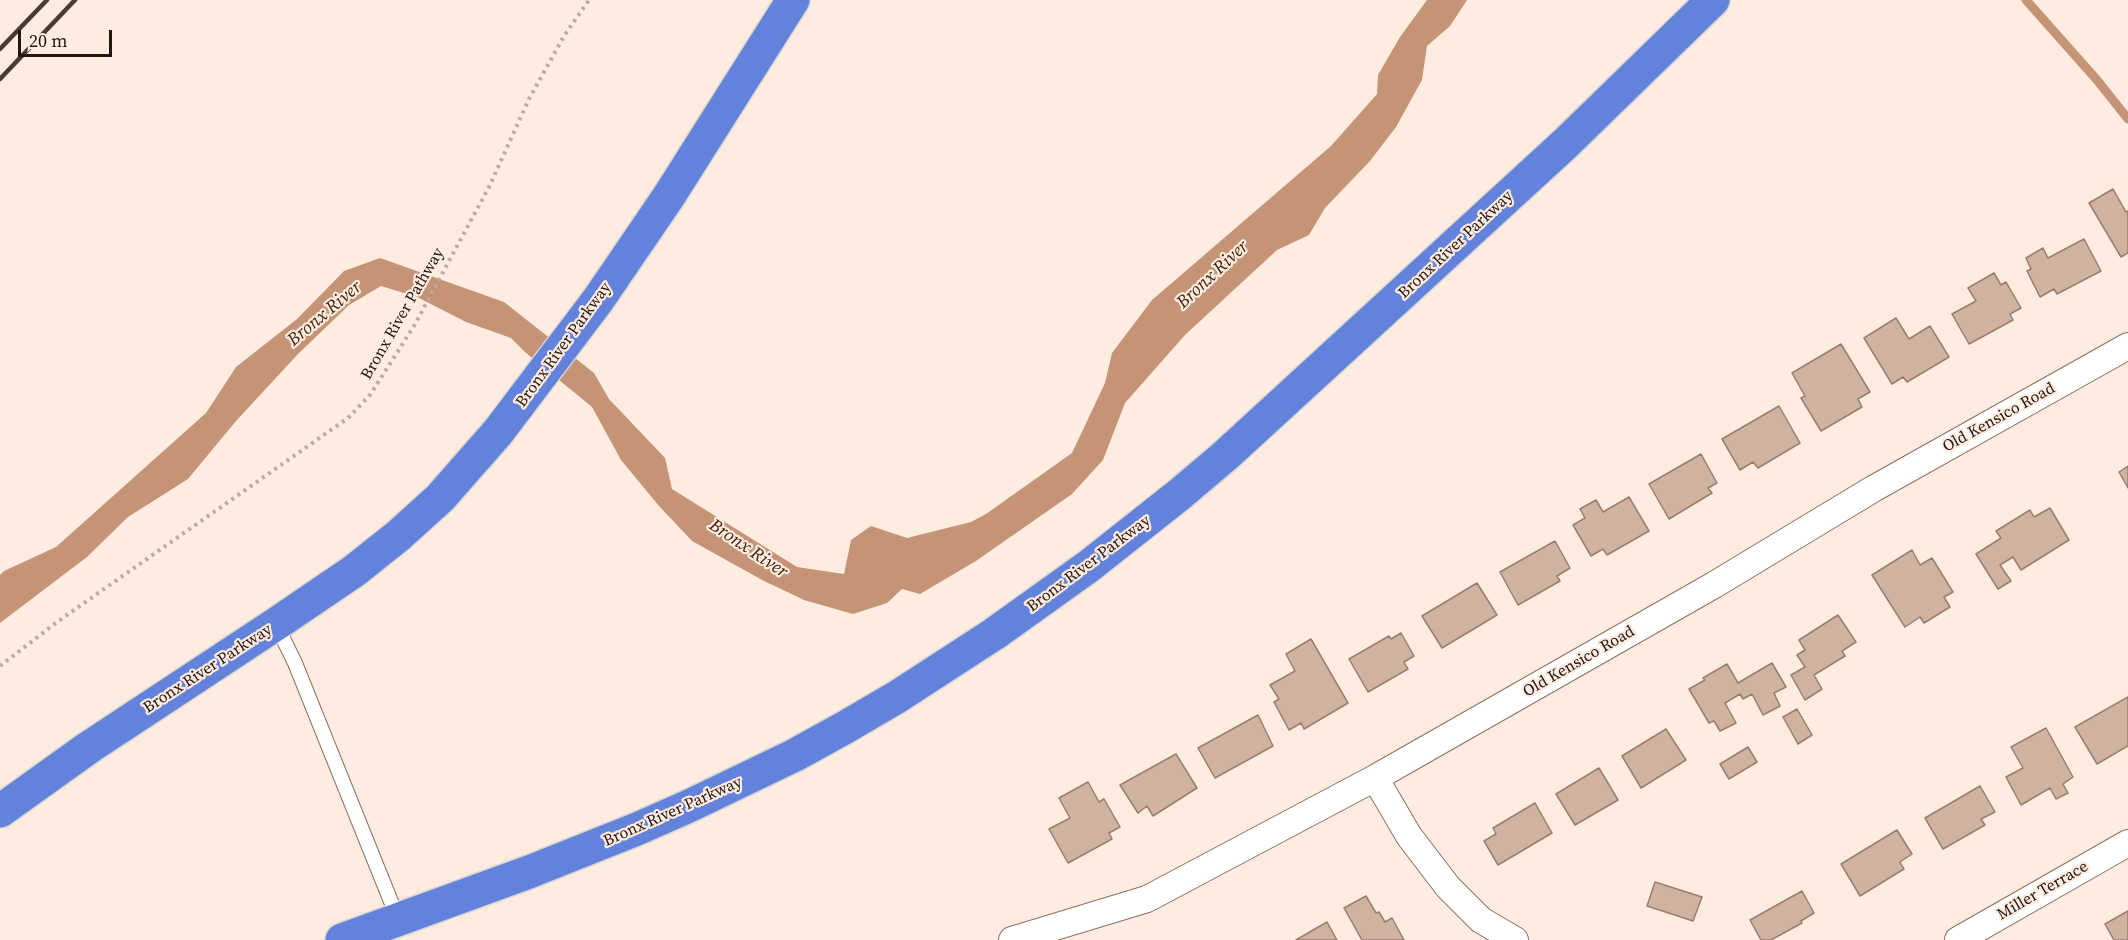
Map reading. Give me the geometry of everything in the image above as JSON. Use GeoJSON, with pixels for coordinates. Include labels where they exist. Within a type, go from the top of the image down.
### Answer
{"type":"FeatureCollection","features":[{"type":"Feature","properties":{"kind":"highway","name":"Bronx River Parkway"},"geometry":{"type":"LineString","coordinates":[[0,811],[88,748],[354,571],[420,517],[460,477],[498,432],[598,300],[669,196],[793,0]]}},
{"type":"Feature","properties":{"kind":"highway","name":"Bronx River Parkway"},"geometry":{"type":"LineString","coordinates":[[342,940],[584,851],[741,781],[805,749],[897,697],[994,634],[1098,559],[1226,455],[1566,143],[1713,0]]}},
{"type":"Feature","properties":{"kind":"street","name":"Old Kensico Road"},"geometry":{"type":"LineString","coordinates":[[1012,940],[1147,899],[1376,778],[1714,585],[1873,489],[2128,346]]}},
{"type":"Feature","properties":{"kind":"street"},"geometry":{"type":"LineString","coordinates":[[1376,778],[1409,836],[1448,887],[1481,920],[1515,940]]}},
{"type":"Feature","properties":{"kind":"street","name":"Miller Terrace"},"geometry":{"type":"LineString","coordinates":[[1958,940],[2128,843]]}},
{"type":"Feature","properties":{"kind":"lane"},"geometry":{"type":"LineString","coordinates":[[276,624],[295,663],[398,920]]}},
{"type":"Feature","properties":{"kind":"path","name":"Bronx River Pathway"},"geometry":{"type":"LineString","coordinates":[[0,666],[57,622],[348,418],[370,395],[414,326],[490,185],[529,99],[564,36],[590,0]]}},
{"type":"Feature","properties":{"kind":"water","name":"Bronx River"},"geometry":{"type":"Polygon","coordinates":[[[1427,0],[1467,0],[1450,26],[1427,46],[1422,80],[1396,127],[1370,161],[1325,208],[1309,235],[1277,250],[1185,335],[1125,403],[1103,460],[1072,494],[976,561],[920,594],[902,589],[887,603],[853,614],[804,600],[764,581],[692,541],[621,460],[592,407],[511,338],[466,322],[417,297],[381,286],[349,305],[298,354],[236,421],[188,479],[128,517],[87,557],[0,623],[0,575],[4,571],[56,547],[206,413],[236,367],[297,319],[344,271],[380,258],[504,302],[594,373],[609,399],[665,458],[672,489],[797,567],[844,574],[851,540],[871,526],[907,538],[971,522],[986,514],[1072,453],[1105,383],[1112,353],[1152,300],[1331,146],[1377,94],[1378,75],[1400,37],[1427,0]]]}},
{"type":"Feature","properties":{"kind":"building"},"geometry":{"type":"Polygon","coordinates":[[[2113,189],[2126,212],[2128,211],[2128,253],[2121,257],[2089,203],[2113,189]]]}},
{"type":"Feature","properties":{"kind":"building"},"geometry":{"type":"Polygon","coordinates":[[[2084,239],[2101,271],[2057,294],[2054,289],[2040,297],[2027,271],[2031,269],[2026,258],[2043,248],[2048,258],[2084,239]]]}},
{"type":"Feature","properties":{"kind":"building"},"geometry":{"type":"Polygon","coordinates":[[[1994,273],[2001,285],[2006,282],[2021,308],[2010,314],[2013,320],[1969,344],[1952,314],[1976,301],[1968,288],[1994,273]]]}},
{"type":"Feature","properties":{"kind":"building"},"geometry":{"type":"Polygon","coordinates":[[[1896,318],[1909,339],[1930,326],[1949,357],[1907,382],[1903,377],[1892,384],[1864,338],[1896,318]]]}},
{"type":"Feature","properties":{"kind":"building"},"geometry":{"type":"Polygon","coordinates":[[[1841,344],[1870,392],[1858,399],[1862,407],[1821,431],[1801,398],[1805,396],[1792,373],[1841,344]]]}},
{"type":"Feature","properties":{"kind":"building"},"geometry":{"type":"Polygon","coordinates":[[[1779,406],[1800,443],[1758,468],[1753,462],[1740,470],[1722,439],[1779,406]]]}},
{"type":"Feature","properties":{"kind":"building"},"geometry":{"type":"Polygon","coordinates":[[[1701,454],[1717,483],[1708,488],[1712,493],[1669,519],[1649,484],[1701,454]]]}},
{"type":"Feature","properties":{"kind":"building"},"geometry":{"type":"Polygon","coordinates":[[[2128,466],[2128,488],[2119,472],[2128,466]]]}},
{"type":"Feature","properties":{"kind":"building"},"geometry":{"type":"Polygon","coordinates":[[[1629,497],[1649,531],[1607,555],[1603,549],[1591,556],[1573,525],[1585,518],[1580,509],[1596,500],[1603,512],[1629,497]]]}},
{"type":"Feature","properties":{"kind":"building"},"geometry":{"type":"Polygon","coordinates":[[[2050,508],[2069,540],[2021,570],[2013,557],[2000,565],[2011,581],[1998,589],[1976,554],[2001,538],[1996,531],[2030,510],[2034,517],[2050,508]]]}},
{"type":"Feature","properties":{"kind":"building"},"geometry":{"type":"Polygon","coordinates":[[[1555,541],[1570,568],[1557,576],[1560,581],[1518,605],[1500,572],[1555,541]]]}},
{"type":"Feature","properties":{"kind":"building"},"geometry":{"type":"Polygon","coordinates":[[[1912,550],[1920,565],[1932,558],[1953,592],[1944,597],[1950,607],[1924,623],[1920,617],[1905,627],[1872,575],[1912,550]]]}},
{"type":"Feature","properties":{"kind":"building"},"geometry":{"type":"Polygon","coordinates":[[[1477,583],[1497,615],[1442,648],[1422,616],[1477,583]]]}},
{"type":"Feature","properties":{"kind":"building"},"geometry":{"type":"Polygon","coordinates":[[[1838,615],[1856,642],[1842,651],[1845,656],[1814,675],[1822,689],[1805,700],[1791,675],[1805,667],[1797,655],[1805,650],[1799,640],[1838,615]]]}},
{"type":"Feature","properties":{"kind":"building"},"geometry":{"type":"Polygon","coordinates":[[[1401,633],[1414,656],[1404,662],[1408,669],[1368,692],[1349,659],[1389,636],[1391,639],[1401,633]]]}},
{"type":"Feature","properties":{"kind":"building"},"geometry":{"type":"Polygon","coordinates":[[[1311,639],[1348,703],[1304,729],[1301,723],[1289,730],[1274,702],[1279,699],[1270,685],[1295,671],[1286,654],[1311,639]]]}},
{"type":"Feature","properties":{"kind":"building"},"geometry":{"type":"Polygon","coordinates":[[[1772,663],[1786,687],[1774,693],[1780,706],[1763,715],[1752,694],[1743,699],[1740,694],[1725,703],[1736,723],[1720,731],[1714,721],[1709,723],[1689,689],[1727,664],[1738,683],[1772,663]]]}},
{"type":"Feature","properties":{"kind":"building"},"geometry":{"type":"Polygon","coordinates":[[[2128,697],[2128,746],[2097,764],[2075,727],[2128,697]]]}},
{"type":"Feature","properties":{"kind":"building"},"geometry":{"type":"Polygon","coordinates":[[[1797,709],[1812,735],[1798,744],[1783,717],[1797,709]]]}},
{"type":"Feature","properties":{"kind":"building"},"geometry":{"type":"Polygon","coordinates":[[[1258,715],[1273,746],[1215,778],[1198,748],[1258,715]]]}},
{"type":"Feature","properties":{"kind":"building"},"geometry":{"type":"Polygon","coordinates":[[[2046,728],[2073,777],[2063,784],[2068,793],[2056,799],[2050,788],[2021,805],[2006,777],[2023,768],[2011,747],[2046,728]]]}},
{"type":"Feature","properties":{"kind":"building"},"geometry":{"type":"Polygon","coordinates":[[[1666,729],[1686,760],[1641,788],[1622,756],[1666,729]]]}},
{"type":"Feature","properties":{"kind":"building"},"geometry":{"type":"Polygon","coordinates":[[[1748,747],[1757,762],[1729,779],[1720,764],[1748,747]]]}},
{"type":"Feature","properties":{"kind":"building"},"geometry":{"type":"Polygon","coordinates":[[[1176,754],[1197,788],[1153,816],[1147,806],[1138,813],[1120,785],[1176,754]]]}},
{"type":"Feature","properties":{"kind":"building"},"geometry":{"type":"Polygon","coordinates":[[[1599,768],[1618,800],[1575,825],[1556,794],[1599,768]]]}},
{"type":"Feature","properties":{"kind":"building"},"geometry":{"type":"Polygon","coordinates":[[[1088,782],[1099,802],[1104,799],[1120,827],[1109,833],[1112,839],[1068,863],[1049,829],[1070,818],[1059,798],[1088,782]]]}},
{"type":"Feature","properties":{"kind":"building"},"geometry":{"type":"Polygon","coordinates":[[[1980,786],[1995,812],[1981,819],[1985,825],[1943,849],[1925,818],[1980,786]]]}},
{"type":"Feature","properties":{"kind":"building"},"geometry":{"type":"Polygon","coordinates":[[[1535,803],[1552,833],[1498,865],[1484,841],[1496,834],[1493,828],[1535,803]]]}},
{"type":"Feature","properties":{"kind":"building"},"geometry":{"type":"Polygon","coordinates":[[[1897,830],[1912,854],[1900,862],[1904,869],[1860,896],[1841,864],[1897,830]]]}},
{"type":"Feature","properties":{"kind":"building"},"geometry":{"type":"Polygon","coordinates":[[[1655,882],[1702,897],[1693,921],[1647,906],[1655,882]]]}},
{"type":"Feature","properties":{"kind":"building"},"geometry":{"type":"Polygon","coordinates":[[[1802,891],[1814,913],[1801,921],[1802,923],[1771,940],[1761,940],[1750,920],[1802,891]]]}},
{"type":"Feature","properties":{"kind":"building"},"geometry":{"type":"Polygon","coordinates":[[[1366,896],[1376,913],[1379,912],[1385,922],[1392,918],[1404,940],[1362,940],[1344,908],[1366,896]]]}},
{"type":"Feature","properties":{"kind":"building"},"geometry":{"type":"Polygon","coordinates":[[[2128,911],[2128,940],[2114,940],[2105,924],[2128,911]]]}},
{"type":"Feature","properties":{"kind":"building"},"geometry":{"type":"Polygon","coordinates":[[[1327,922],[1337,940],[1296,940],[1327,922]]]}},
{"type":"Feature","properties":{"kind":"waterway"},"geometry":{"type":"LineString","coordinates":[[2026,0],[2097,80],[2128,119]]}},
{"type":"Feature","properties":{"kind":"railway"},"geometry":{"type":"LineString","coordinates":[[0,49],[47,0]]}},
{"type":"Feature","properties":{"kind":"railway"},"geometry":{"type":"LineString","coordinates":[[0,79],[75,0]]}}]}
